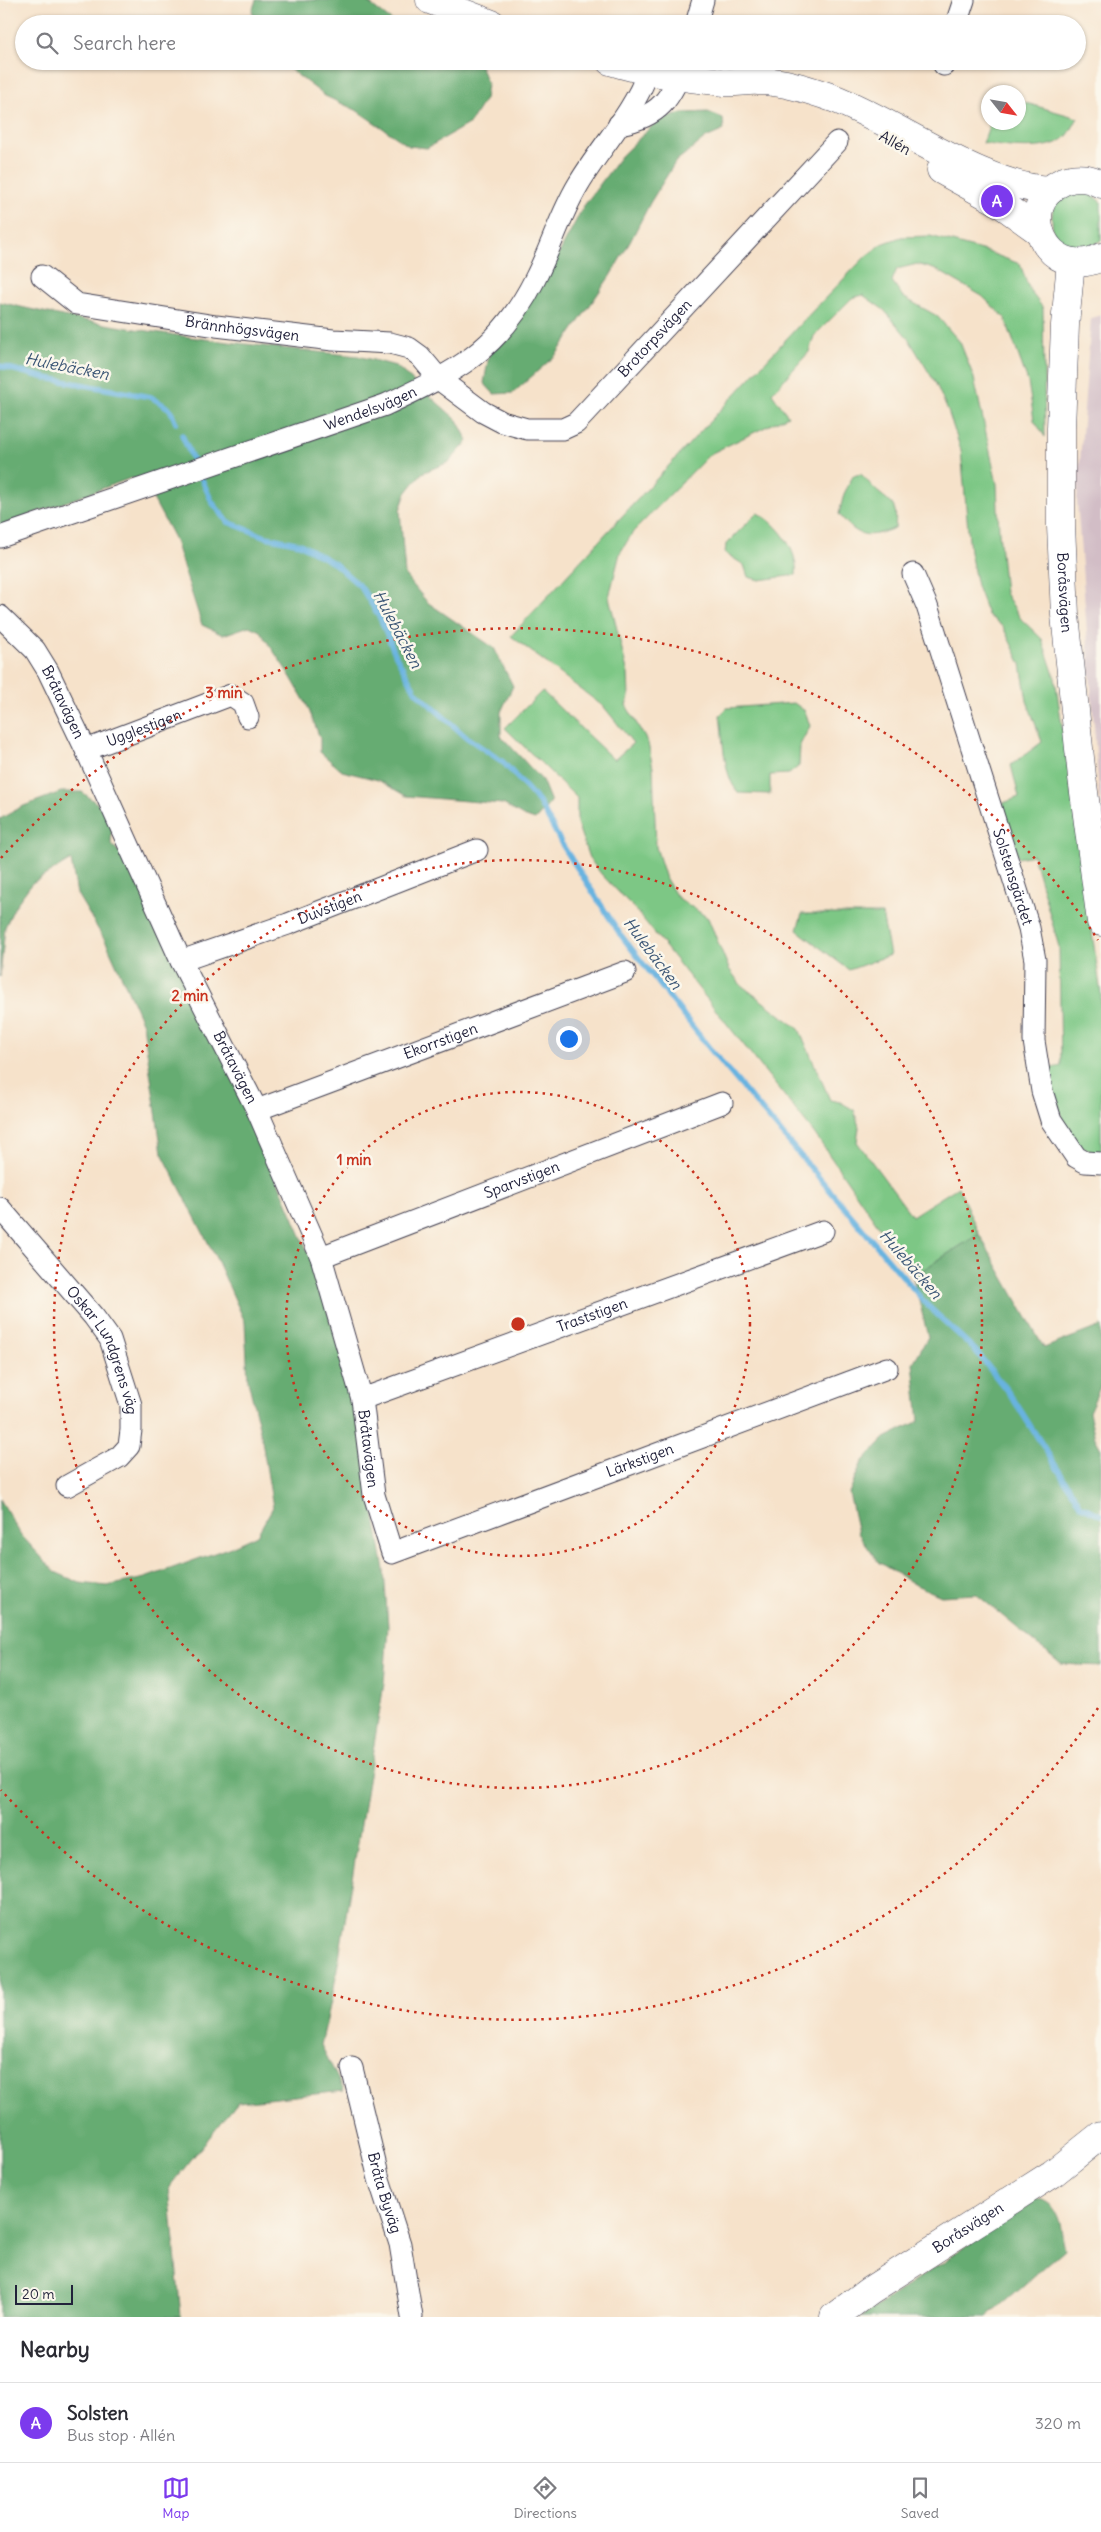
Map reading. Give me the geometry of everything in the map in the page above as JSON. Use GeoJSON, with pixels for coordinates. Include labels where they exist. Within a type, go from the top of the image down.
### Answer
{"type":"FeatureCollection","features":[{"type":"Feature","properties":{"kind":"street"},"geometry":{"type":"LineString","coordinates":[[430,0],[469,15]]}},
{"type":"Feature","properties":{"kind":"street"},"geometry":{"type":"LineString","coordinates":[[699,15],[703,0]]}},
{"type":"Feature","properties":{"kind":"street"},"geometry":{"type":"LineString","coordinates":[[959,15],[964,0]]}},
{"type":"Feature","properties":{"kind":"street","name":"Allén"},"geometry":{"type":"LineString","coordinates":[[641,70],[648,72],[671,70]]}},
{"type":"Feature","properties":{"kind":"street"},"geometry":{"type":"LineString","coordinates":[[619,124],[636,122],[654,110],[672,94],[682,70]]}},
{"type":"Feature","properties":{"kind":"street","name":"Allén"},"geometry":{"type":"LineString","coordinates":[[686,70],[736,83],[760,94],[808,105],[849,119],[997,200],[1040,232]]}},
{"type":"Feature","properties":{"kind":"street","name":"Wendelsvägen"},"geometry":{"type":"LineString","coordinates":[[0,537],[239,454],[385,406],[440,380],[487,347],[517,310],[536,279],[568,201],[588,168],[636,100],[648,72]]}},
{"type":"Feature","properties":{"kind":"street","name":"Allén"},"geometry":{"type":"LineString","coordinates":[[736,83],[759,81],[774,83],[831,98],[892,125],[983,171],[1036,190],[1051,190]]}},
{"type":"Feature","properties":{"kind":"street","name":"Brotorpsvägen"},"geometry":{"type":"LineString","coordinates":[[440,380],[502,422],[526,429],[563,429],[576,423],[837,142]]}},
{"type":"Feature","properties":{"kind":"street"},"geometry":{"type":"LineString","coordinates":[[1100,176],[1070,179],[1051,190],[1041,205],[1038,223],[1048,248],[1063,259],[1071,262],[1086,262],[1101,257]]}},
{"type":"Feature","properties":{"kind":"street","name":"Boråsvägen"},"geometry":{"type":"LineString","coordinates":[[1071,262],[1065,325],[1061,428],[1061,526],[1065,615],[1097,869],[1101,922]]}},
{"type":"Feature","properties":{"kind":"street","name":"Brännhögsvägen"},"geometry":{"type":"LineString","coordinates":[[42,276],[77,304],[216,326],[333,340],[390,342],[409,348],[420,356],[440,380]]}},
{"type":"Feature","properties":{"kind":"street","name":"Solstensgärdet"},"geometry":{"type":"LineString","coordinates":[[913,574],[927,606],[1029,928],[1035,970],[1034,1041],[1042,1092],[1051,1120],[1076,1157],[1086,1162],[1101,1163]]}},
{"type":"Feature","properties":{"kind":"street","name":"Bråtavägen"},"geometry":{"type":"LineString","coordinates":[[0,616],[35,650],[48,671],[86,750],[181,961],[256,1110],[321,1257],[362,1399],[374,1494],[392,1553]]}},
{"type":"Feature","properties":{"kind":"street","name":"Ugglestigen"},"geometry":{"type":"LineString","coordinates":[[86,750],[231,695],[244,703],[248,717]]}},
{"type":"Feature","properties":{"kind":"street","name":"Duvstigen"},"geometry":{"type":"LineString","coordinates":[[181,961],[288,924],[477,850]]}},
{"type":"Feature","properties":{"kind":"street","name":"Ekorrstigen"},"geometry":{"type":"LineString","coordinates":[[256,1110],[625,972]]}},
{"type":"Feature","properties":{"kind":"street","name":"Sparvstigen"},"geometry":{"type":"LineString","coordinates":[[321,1257],[722,1103]]}},
{"type":"Feature","properties":{"kind":"street","name":"Oskar Lundgrens väg"},"geometry":{"type":"LineString","coordinates":[[0,1208],[94,1317],[110,1339],[131,1404],[129,1446],[119,1456],[68,1486]]}},
{"type":"Feature","properties":{"kind":"street","name":"Traststigen"},"geometry":{"type":"LineString","coordinates":[[362,1399],[823,1231]]}},
{"type":"Feature","properties":{"kind":"street","name":"Lärkstigen"},"geometry":{"type":"LineString","coordinates":[[392,1553],[887,1368]]}},
{"type":"Feature","properties":{"kind":"street","name":"Bråta Byväg"},"geometry":{"type":"LineString","coordinates":[[352,2068],[379,2179],[400,2244],[412,2317]]}},
{"type":"Feature","properties":{"kind":"street","name":"Boråsvägen"},"geometry":{"type":"LineString","coordinates":[[834,2317],[869,2291],[1052,2174],[1101,2136]]}},
{"type":"Feature","properties":{"kind":"shaded area"},"geometry":{"type":"Polygon","coordinates":[[[1101,315],[1101,818],[1077,500],[1091,318],[1101,315]]]}},
{"type":"Feature","properties":{"kind":"green space"},"geometry":{"type":"Polygon","coordinates":[[[256,0],[365,0],[384,15],[254,15],[252,11],[256,0]]]}},
{"type":"Feature","properties":{"kind":"green space"},"geometry":{"type":"Polygon","coordinates":[[[291,70],[482,70],[487,84],[485,99],[470,123],[427,148],[409,146],[356,110],[325,96],[291,70]]]}},
{"type":"Feature","properties":{"kind":"green space"},"geometry":{"type":"Polygon","coordinates":[[[1026,103],[1078,118],[1065,138],[1047,146],[1025,148],[983,143],[988,130],[1026,130],[1026,103]]]}},
{"type":"Feature","properties":{"kind":"green space"},"geometry":{"type":"Polygon","coordinates":[[[708,112],[723,118],[724,130],[706,138],[676,161],[650,203],[610,276],[556,355],[513,393],[494,394],[484,383],[489,355],[552,267],[583,207],[621,156],[656,122],[682,113],[708,112]]]}},
{"type":"Feature","properties":{"kind":"green space"},"geometry":{"type":"Polygon","coordinates":[[[1076,191],[1088,192],[1101,202],[1101,240],[1081,250],[1065,244],[1053,234],[1052,218],[1054,206],[1061,198],[1076,191]]]}},
{"type":"Feature","properties":{"kind":"green space"},"geometry":{"type":"Polygon","coordinates":[[[930,236],[985,251],[1020,264],[1030,291],[1043,308],[1045,437],[1034,420],[1028,382],[1005,318],[982,296],[937,270],[917,264],[897,269],[892,281],[903,297],[937,316],[960,342],[974,378],[997,484],[999,532],[1005,593],[1021,619],[1042,639],[1055,678],[1101,994],[1101,1153],[1097,1154],[1076,1145],[1067,1133],[1047,1069],[1061,1066],[1059,947],[1033,855],[1018,858],[1001,804],[1019,797],[1011,765],[1042,742],[1027,701],[1021,664],[1003,627],[988,615],[977,586],[970,552],[961,450],[948,411],[936,384],[908,338],[884,310],[863,295],[852,298],[814,336],[809,352],[772,393],[788,416],[710,454],[633,532],[620,553],[609,597],[628,674],[629,697],[626,705],[648,743],[653,768],[656,847],[666,879],[677,897],[708,918],[729,969],[741,985],[799,1029],[830,1100],[840,1102],[854,1110],[859,1127],[857,1142],[912,1216],[958,1187],[979,1234],[913,1276],[814,1133],[636,910],[602,875],[589,858],[577,823],[577,798],[505,728],[542,691],[614,760],[633,743],[604,707],[511,636],[802,322],[866,256],[882,244],[901,237],[930,236]]]}},
{"type":"Feature","properties":{"kind":"green space"},"geometry":{"type":"Polygon","coordinates":[[[0,302],[133,329],[268,347],[358,356],[396,366],[457,420],[468,441],[449,462],[422,473],[406,493],[400,510],[405,575],[427,602],[494,648],[513,686],[501,712],[501,736],[542,780],[551,802],[535,820],[523,816],[503,804],[406,796],[378,780],[342,771],[320,752],[320,738],[307,705],[260,631],[249,626],[223,635],[202,625],[174,538],[143,480],[131,478],[0,526],[0,302]]]}},
{"type":"Feature","properties":{"kind":"green space"},"geometry":{"type":"Polygon","coordinates":[[[861,474],[894,507],[896,515],[895,528],[877,534],[864,534],[852,528],[839,514],[844,494],[853,476],[861,474]]]}},
{"type":"Feature","properties":{"kind":"green space"},"geometry":{"type":"Polygon","coordinates":[[[757,513],[772,523],[786,539],[794,557],[796,575],[759,580],[748,577],[744,565],[725,553],[726,544],[757,513]]]}},
{"type":"Feature","properties":{"kind":"green space"},"geometry":{"type":"Polygon","coordinates":[[[794,703],[805,711],[810,726],[800,745],[799,766],[789,774],[770,775],[770,794],[739,793],[730,778],[727,768],[720,715],[727,708],[794,703]]]}},
{"type":"Feature","properties":{"kind":"green space"},"geometry":{"type":"Polygon","coordinates":[[[61,792],[82,792],[102,807],[112,823],[111,844],[128,860],[229,1066],[310,1257],[353,1390],[384,1570],[388,1626],[384,1684],[334,1988],[321,2045],[344,2091],[238,2102],[169,2187],[181,2317],[0,2317],[0,1499],[21,1535],[55,1572],[80,1583],[107,1586],[145,1578],[231,1547],[257,1535],[273,1507],[261,1435],[248,1380],[245,1322],[218,1262],[162,1153],[143,1024],[107,944],[77,894],[71,860],[32,883],[15,906],[5,927],[0,977],[0,819],[21,807],[61,792]]]}},
{"type":"Feature","properties":{"kind":"green space"},"geometry":{"type":"Polygon","coordinates":[[[802,914],[882,914],[890,955],[849,970],[797,930],[802,914]]]}},
{"type":"Feature","properties":{"kind":"green space"},"geometry":{"type":"Polygon","coordinates":[[[979,1234],[1044,1348],[1101,1326],[1101,1385],[1089,1412],[1095,1438],[1101,1449],[1101,1666],[1061,1664],[976,1594],[941,1596],[916,1585],[878,1562],[858,1533],[849,1493],[862,1462],[885,1438],[919,1421],[913,1363],[928,1337],[913,1276],[979,1234]]]}},
{"type":"Feature","properties":{"kind":"green space"},"geometry":{"type":"Polygon","coordinates":[[[1037,2199],[1052,2207],[1056,2212],[1065,2249],[987,2317],[861,2317],[1037,2199]]]}},
{"type":"Feature","properties":{"kind":"waterway","name":"Hulebäcken"},"geometry":{"type":"LineString","coordinates":[[0,366],[46,378],[151,397],[170,409],[176,423]]}},
{"type":"Feature","properties":{"kind":"waterway","name":"Hulebäcken"},"geometry":{"type":"LineString","coordinates":[[182,435],[195,465]]}},
{"type":"Feature","properties":{"kind":"waterway","name":"Hulebäcken"},"geometry":{"type":"LineString","coordinates":[[199,473],[212,502],[228,522],[266,537],[300,544],[335,564],[361,587],[380,618],[396,656],[416,692],[466,737],[503,762],[539,802],[563,846],[620,934],[710,1049],[927,1305],[975,1350],[1012,1397],[1081,1506],[1101,1515]]}},
{"type":"Feature","properties":{"kind":"place","name":"Solsten"},"geometry":{"type":"Point","coordinates":[997,201]}}]}
